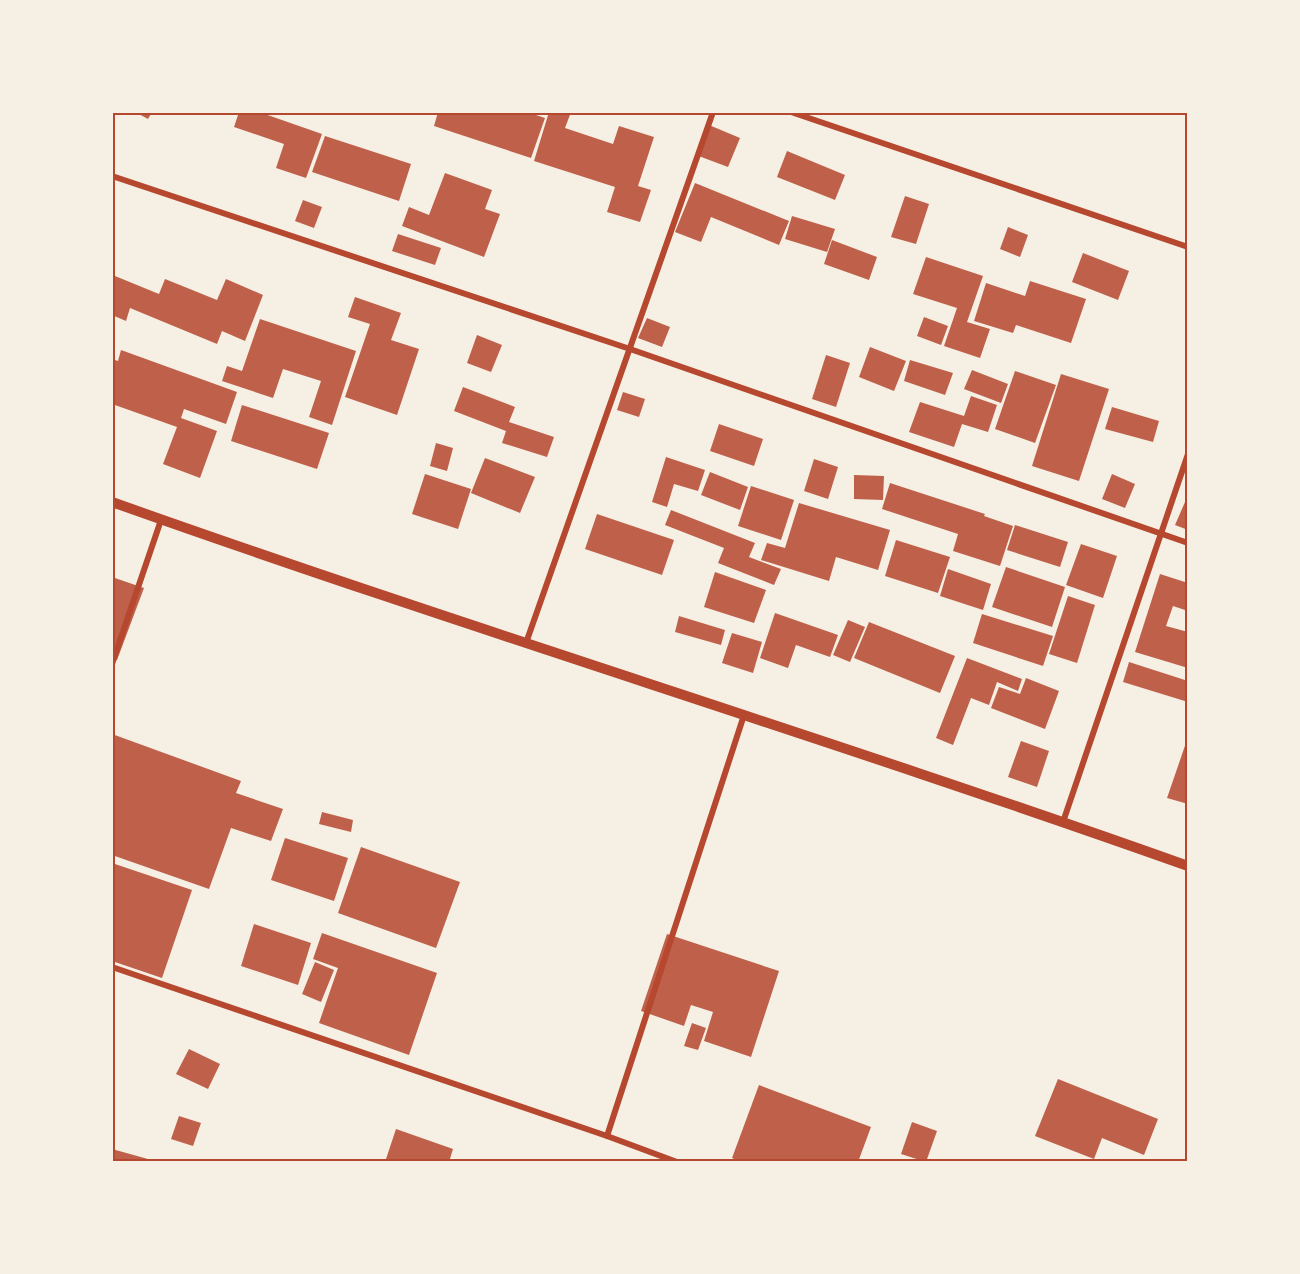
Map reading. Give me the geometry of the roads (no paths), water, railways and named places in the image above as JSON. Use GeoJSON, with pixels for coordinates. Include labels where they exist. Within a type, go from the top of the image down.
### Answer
{"type":"FeatureCollection","features":[{"type":"Feature","properties":{"kind":"street"},"geometry":{"type":"LineString","coordinates":[[525,643],[713,112]]}},
{"type":"Feature","properties":{"kind":"street"},"geometry":{"type":"LineString","coordinates":[[791,112],[1188,247]]}},
{"type":"Feature","properties":{"kind":"street"},"geometry":{"type":"LineString","coordinates":[[112,176],[630,349],[1188,543]]}},
{"type":"Feature","properties":{"kind":"street"},"geometry":{"type":"LineString","coordinates":[[1063,822],[1188,454]]}},
{"type":"Feature","properties":{"kind":"street"},"geometry":{"type":"LineString","coordinates":[[112,502],[343,584],[744,714],[1188,866]]}},
{"type":"Feature","properties":{"kind":"street"},"geometry":{"type":"LineString","coordinates":[[112,664],[161,519]]}},
{"type":"Feature","properties":{"kind":"street"},"geometry":{"type":"LineString","coordinates":[[607,1136],[744,714]]}},
{"type":"Feature","properties":{"kind":"street"},"geometry":{"type":"LineString","coordinates":[[112,967],[677,1161]]}}]}
